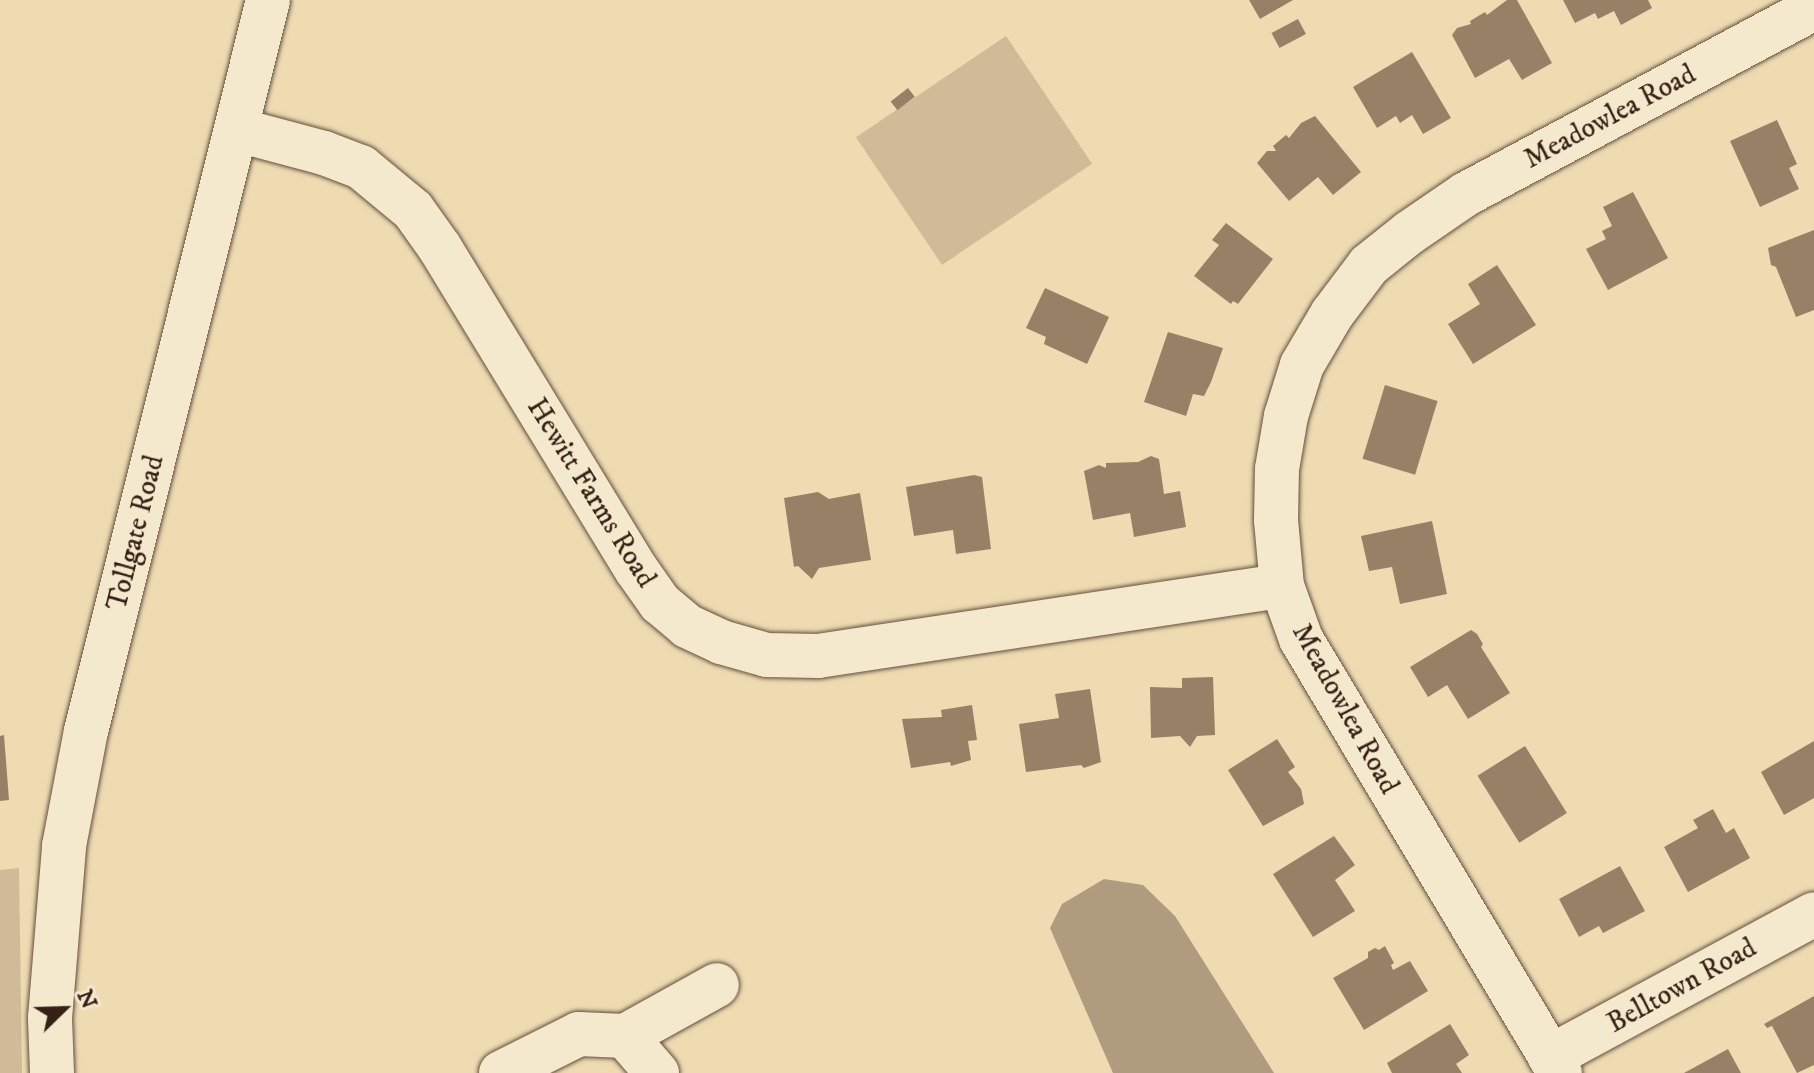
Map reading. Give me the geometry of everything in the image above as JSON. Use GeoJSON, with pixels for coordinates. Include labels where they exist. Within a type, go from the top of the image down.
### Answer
{"type":"FeatureCollection","features":[{"type":"Feature","properties":{"kind":"street","name":"Tollgate Road"},"geometry":{"type":"LineString","coordinates":[[52,1073],[50,1018],[64,846],[86,731],[268,0]]}},
{"type":"Feature","properties":{"kind":"street","name":"Meadowlea Road"},"geometry":{"type":"LineString","coordinates":[[1555,1065],[1329,691],[1301,639],[1282,586],[1276,520],[1277,469],[1286,416],[1302,365],[1332,314],[1369,265],[1466,194],[1813,10]]}},
{"type":"Feature","properties":{"kind":"street","name":"Hewitt Farms Road"},"geometry":{"type":"LineString","coordinates":[[238,130],[324,153],[361,167],[413,210],[660,603],[687,626],[721,642],[767,655],[818,656],[1282,586]]}},
{"type":"Feature","properties":{"kind":"street","name":"Belltown Road"},"geometry":{"type":"LineString","coordinates":[[1555,1065],[1814,914]]}},
{"type":"Feature","properties":{"kind":"street"},"geometry":{"type":"LineString","coordinates":[[501,1073],[579,1034],[625,1036],[717,985]]}},
{"type":"Feature","properties":{"kind":"street"},"geometry":{"type":"LineString","coordinates":[[625,1036],[657,1073]]}},
{"type":"Feature","properties":{"kind":"shaded area"},"geometry":{"type":"Polygon","coordinates":[[[1006,36],[1092,164],[942,265],[856,137],[1006,36]]]}},
{"type":"Feature","properties":{"kind":"shaded area"},"geometry":{"type":"Polygon","coordinates":[[[19,868],[22,1073],[0,1073],[0,870],[19,868]]]}},
{"type":"Feature","properties":{"kind":"shaded area"},"geometry":{"type":"Polygon","coordinates":[[[1104,879],[1143,885],[1175,916],[1274,1073],[1113,1073],[1050,928],[1062,904],[1104,879]]]}},
{"type":"Feature","properties":{"kind":"building"},"geometry":{"type":"Polygon","coordinates":[[[1249,0],[1293,0],[1260,19],[1249,0]]]}},
{"type":"Feature","properties":{"kind":"building"},"geometry":{"type":"Polygon","coordinates":[[[1507,0],[1517,0],[1552,63],[1522,80],[1509,59],[1475,78],[1452,35],[1457,28],[1471,24],[1470,21],[1485,12],[1487,15],[1507,0]]]}},
{"type":"Feature","properties":{"kind":"building"},"geometry":{"type":"Polygon","coordinates":[[[1563,0],[1648,0],[1652,8],[1621,25],[1614,11],[1598,19],[1595,13],[1575,23],[1563,0]]]}},
{"type":"Feature","properties":{"kind":"building"},"geometry":{"type":"Polygon","coordinates":[[[1298,19],[1306,34],[1279,48],[1272,33],[1298,19]]]}},
{"type":"Feature","properties":{"kind":"building"},"geometry":{"type":"Polygon","coordinates":[[[1412,52],[1451,118],[1423,134],[1412,115],[1400,123],[1396,116],[1377,128],[1353,87],[1412,52]]]}},
{"type":"Feature","properties":{"kind":"building"},"geometry":{"type":"Polygon","coordinates":[[[908,88],[915,97],[897,110],[891,102],[908,88]]]}},
{"type":"Feature","properties":{"kind":"building"},"geometry":{"type":"Polygon","coordinates":[[[1315,116],[1361,172],[1333,195],[1318,177],[1289,201],[1257,163],[1267,151],[1276,151],[1273,146],[1286,135],[1289,138],[1301,123],[1315,116]]]}},
{"type":"Feature","properties":{"kind":"building"},"geometry":{"type":"Polygon","coordinates":[[[1777,120],[1797,164],[1789,168],[1799,189],[1760,207],[1730,141],[1777,120]]]}},
{"type":"Feature","properties":{"kind":"building"},"geometry":{"type":"Polygon","coordinates":[[[1633,192],[1668,258],[1608,290],[1586,249],[1606,239],[1602,231],[1612,226],[1603,207],[1633,192]]]}},
{"type":"Feature","properties":{"kind":"building"},"geometry":{"type":"Polygon","coordinates":[[[1226,223],[1273,259],[1238,304],[1233,301],[1231,304],[1194,276],[1219,245],[1212,240],[1226,223]]]}},
{"type":"Feature","properties":{"kind":"building"},"geometry":{"type":"Polygon","coordinates":[[[1814,230],[1814,310],[1796,317],[1776,267],[1771,265],[1768,248],[1814,230]]]}},
{"type":"Feature","properties":{"kind":"building"},"geometry":{"type":"Polygon","coordinates":[[[1497,265],[1536,325],[1473,364],[1448,324],[1480,304],[1468,284],[1497,265]]]}},
{"type":"Feature","properties":{"kind":"building"},"geometry":{"type":"Polygon","coordinates":[[[1045,288],[1109,317],[1087,364],[1044,344],[1046,337],[1026,328],[1045,288]]]}},
{"type":"Feature","properties":{"kind":"building"},"geometry":{"type":"Polygon","coordinates":[[[1168,332],[1223,348],[1204,396],[1193,394],[1186,416],[1144,402],[1168,332]]]}},
{"type":"Feature","properties":{"kind":"building"},"geometry":{"type":"Polygon","coordinates":[[[1385,385],[1438,401],[1415,475],[1362,459],[1385,385]]]}},
{"type":"Feature","properties":{"kind":"building"},"geometry":{"type":"Polygon","coordinates":[[[1151,456],[1159,459],[1164,494],[1180,491],[1186,527],[1134,537],[1130,513],[1093,520],[1084,471],[1099,465],[1106,468],[1106,463],[1138,462],[1151,456]]]}},
{"type":"Feature","properties":{"kind":"building"},"geometry":{"type":"Polygon","coordinates":[[[974,475],[982,477],[991,549],[956,554],[953,530],[914,536],[906,487],[974,475]]]}},
{"type":"Feature","properties":{"kind":"building"},"geometry":{"type":"Polygon","coordinates":[[[818,492],[829,499],[860,493],[871,560],[819,568],[812,579],[798,566],[794,567],[784,498],[818,492]]]}},
{"type":"Feature","properties":{"kind":"building"},"geometry":{"type":"Polygon","coordinates":[[[1432,521],[1447,594],[1400,604],[1392,567],[1369,571],[1361,536],[1432,521]]]}},
{"type":"Feature","properties":{"kind":"building"},"geometry":{"type":"Polygon","coordinates":[[[1471,630],[1477,634],[1483,644],[1481,647],[1510,693],[1468,719],[1447,685],[1428,697],[1410,667],[1471,630]]]}},
{"type":"Feature","properties":{"kind":"building"},"geometry":{"type":"Polygon","coordinates":[[[1213,677],[1215,735],[1197,736],[1190,747],[1180,736],[1151,738],[1150,687],[1182,688],[1182,678],[1213,677]]]}},
{"type":"Feature","properties":{"kind":"building"},"geometry":{"type":"Polygon","coordinates":[[[1090,689],[1101,762],[1084,768],[1081,765],[1026,772],[1019,724],[1059,718],[1055,694],[1090,689]]]}},
{"type":"Feature","properties":{"kind":"building"},"geometry":{"type":"Polygon","coordinates":[[[972,705],[977,740],[968,741],[971,760],[951,766],[950,762],[911,768],[902,719],[942,717],[941,710],[972,705]]]}},
{"type":"Feature","properties":{"kind":"building"},"geometry":{"type":"Polygon","coordinates":[[[4,735],[9,800],[0,801],[0,736],[4,735]]]}},
{"type":"Feature","properties":{"kind":"building"},"geometry":{"type":"Polygon","coordinates":[[[1277,739],[1295,767],[1288,772],[1301,789],[1304,804],[1263,826],[1228,770],[1277,739]]]}},
{"type":"Feature","properties":{"kind":"building"},"geometry":{"type":"Polygon","coordinates":[[[1814,741],[1814,798],[1784,815],[1761,772],[1814,741]]]}},
{"type":"Feature","properties":{"kind":"building"},"geometry":{"type":"Polygon","coordinates":[[[1525,746],[1567,813],[1519,843],[1478,776],[1525,746]]]}},
{"type":"Feature","properties":{"kind":"building"},"geometry":{"type":"Polygon","coordinates":[[[1713,809],[1726,833],[1734,828],[1750,858],[1688,892],[1664,847],[1698,828],[1693,820],[1713,809]]]}},
{"type":"Feature","properties":{"kind":"building"},"geometry":{"type":"Polygon","coordinates":[[[1334,836],[1355,865],[1335,880],[1355,911],[1313,937],[1273,874],[1334,836]]]}},
{"type":"Feature","properties":{"kind":"building"},"geometry":{"type":"Polygon","coordinates":[[[1620,866],[1645,911],[1603,933],[1599,926],[1579,937],[1559,899],[1620,866]]]}},
{"type":"Feature","properties":{"kind":"building"},"geometry":{"type":"Polygon","coordinates":[[[1385,946],[1394,963],[1391,965],[1393,970],[1410,961],[1428,991],[1364,1030],[1333,978],[1368,958],[1368,952],[1385,946]]]}},
{"type":"Feature","properties":{"kind":"building"},"geometry":{"type":"Polygon","coordinates":[[[1814,996],[1814,1065],[1797,1073],[1772,1026],[1767,1028],[1764,1024],[1814,996]]]}},
{"type":"Feature","properties":{"kind":"building"},"geometry":{"type":"Polygon","coordinates":[[[1450,1024],[1469,1055],[1456,1064],[1462,1073],[1392,1073],[1387,1063],[1450,1024]]]}},
{"type":"Feature","properties":{"kind":"building"},"geometry":{"type":"Polygon","coordinates":[[[1728,1049],[1741,1073],[1684,1073],[1728,1049]]]}}]}
